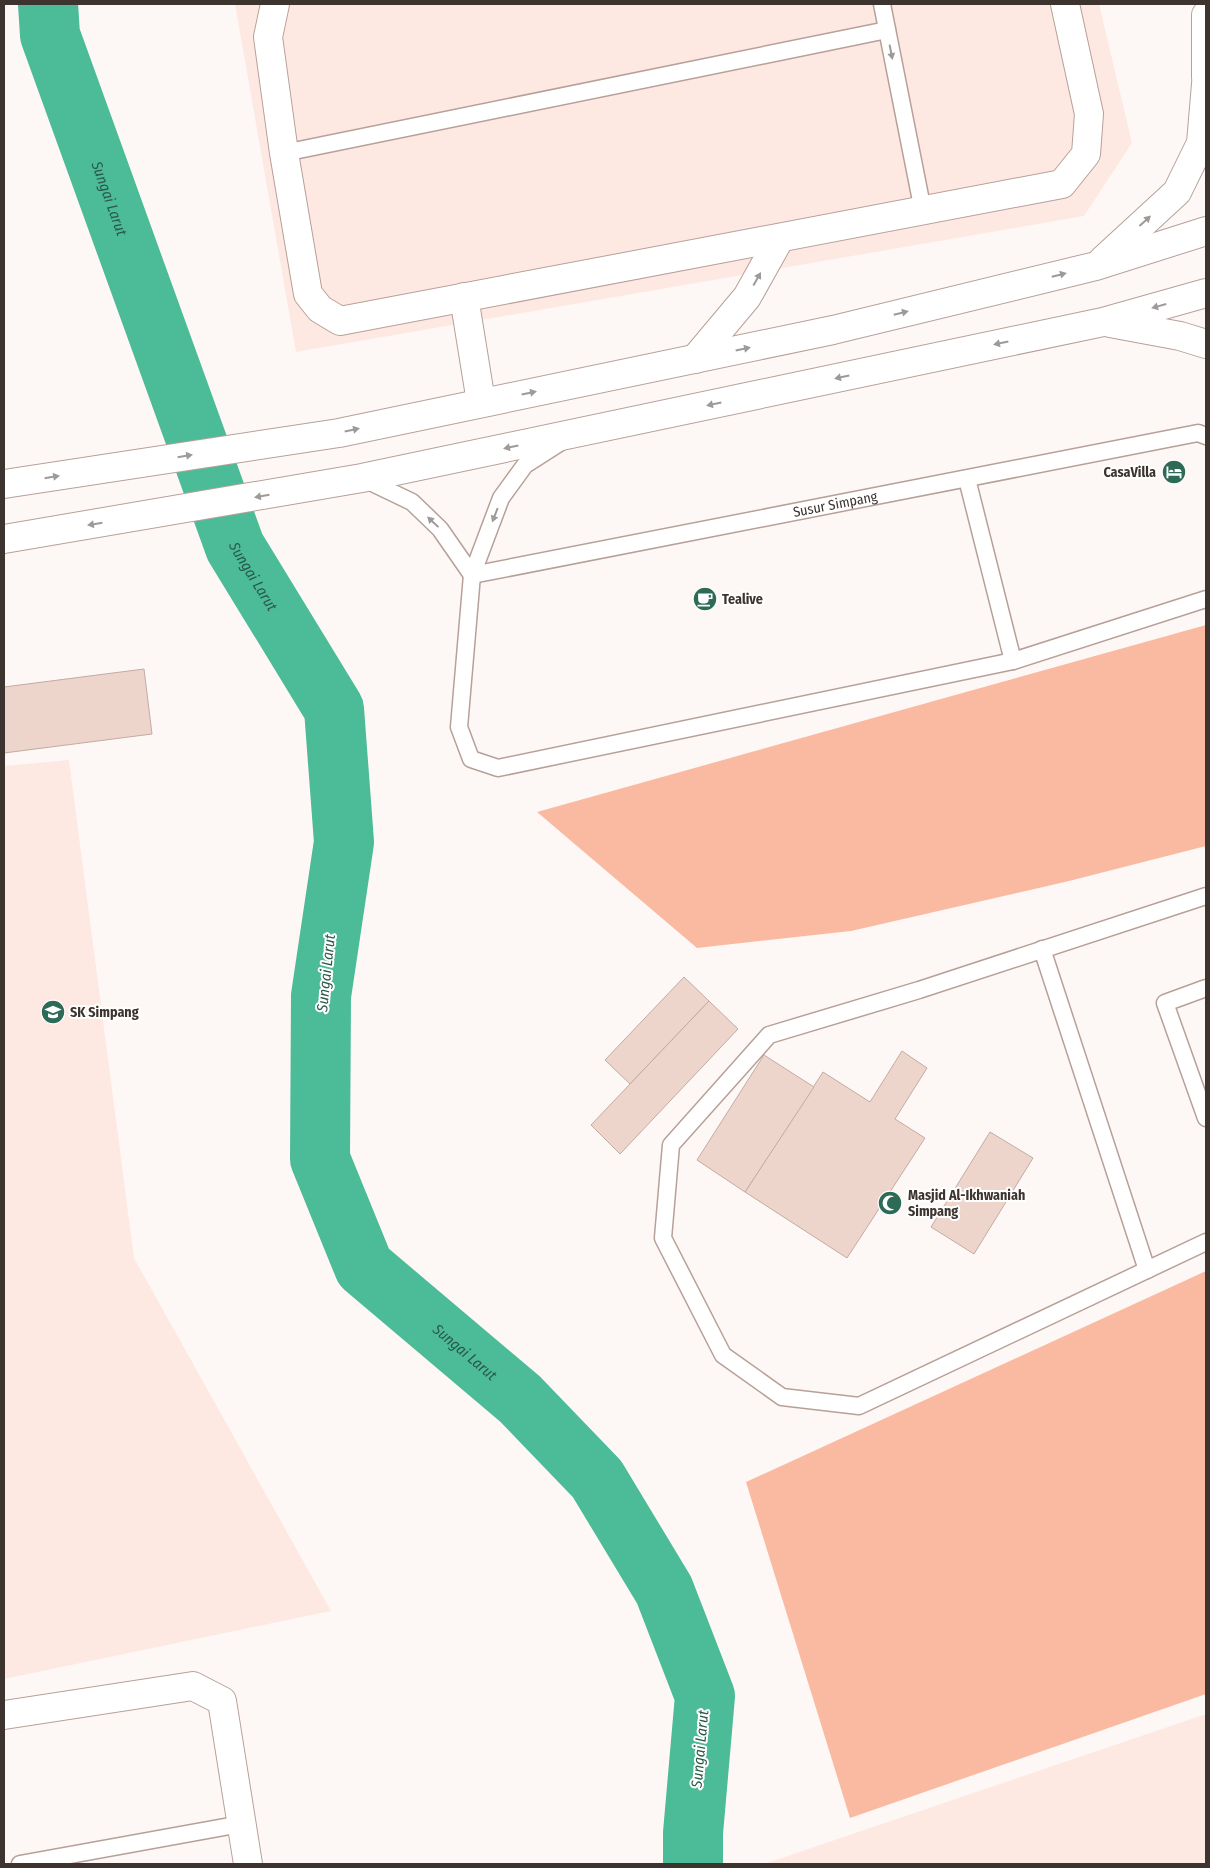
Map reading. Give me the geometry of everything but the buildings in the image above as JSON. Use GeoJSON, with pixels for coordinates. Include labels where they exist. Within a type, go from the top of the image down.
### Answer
{"type":"FeatureCollection","features":[{"type":"Feature","properties":{"kind":"main road"},"geometry":{"type":"LineString","coordinates":[[275,4],[268,37],[284,153],[308,294],[320,309],[340,321],[1062,184],[1086,154],[1089,114],[1065,4]]}},
{"type":"Feature","properties":{"kind":"main road"},"geometry":{"type":"LineString","coordinates":[[1206,15],[1206,77]]}},
{"type":"Feature","properties":{"kind":"main road"},"geometry":{"type":"LineString","coordinates":[[1096,266],[1178,192],[1201,143],[1206,84]]}},
{"type":"Feature","properties":{"kind":"main road"},"geometry":{"type":"LineString","coordinates":[[4,484],[304,438],[833,330],[1096,266],[1206,231]]}},
{"type":"Feature","properties":{"kind":"main road"},"geometry":{"type":"LineString","coordinates":[[695,358],[746,297],[780,238]]}},
{"type":"Feature","properties":{"kind":"main road"},"geometry":{"type":"LineString","coordinates":[[4,539],[362,478],[1103,322],[1206,293]]}},
{"type":"Feature","properties":{"kind":"main road"},"geometry":{"type":"LineString","coordinates":[[464,297],[481,402]]}},
{"type":"Feature","properties":{"kind":"main road"},"geometry":{"type":"LineString","coordinates":[[1103,322],[1180,336],[1206,344]]}},
{"type":"Feature","properties":{"kind":"main road"},"geometry":{"type":"LineString","coordinates":[[4,1715],[193,1686],[222,1701],[248,1864]]}},
{"type":"Feature","properties":{"kind":"lane"},"geometry":{"type":"LineString","coordinates":[[882,4],[923,211]]}},
{"type":"Feature","properties":{"kind":"lane"},"geometry":{"type":"LineString","coordinates":[[284,153],[887,30]]}},
{"type":"Feature","properties":{"kind":"lane"},"geometry":{"type":"LineString","coordinates":[[576,433],[525,465],[501,498],[472,575],[459,727],[471,759],[498,768],[1013,661],[1206,599]]}},
{"type":"Feature","properties":{"kind":"lane","name":"Susur Simpang"},"geometry":{"type":"LineString","coordinates":[[472,575],[1202,434]]}},
{"type":"Feature","properties":{"kind":"lane"},"geometry":{"type":"LineString","coordinates":[[362,478],[412,502],[440,529],[472,575]]}},
{"type":"Feature","properties":{"kind":"lane"},"geometry":{"type":"LineString","coordinates":[[967,480],[1013,661]]}},
{"type":"Feature","properties":{"kind":"lane"},"geometry":{"type":"LineString","coordinates":[[1206,896],[919,990],[769,1035],[671,1145],[663,1238],[723,1355],[782,1397],[859,1406],[1206,1242]]}},
{"type":"Feature","properties":{"kind":"lane"},"geometry":{"type":"LineString","coordinates":[[1042,949],[1146,1270]]}},
{"type":"Feature","properties":{"kind":"lane"},"geometry":{"type":"LineString","coordinates":[[1206,988],[1165,1003],[1206,1118]]}},
{"type":"Feature","properties":{"kind":"lane"},"geometry":{"type":"LineString","coordinates":[[20,1864],[242,1824]]}},
{"type":"Feature","properties":{"kind":"shaded area"},"geometry":{"type":"Polygon","coordinates":[[[235,4],[1099,4],[1132,143],[1084,216],[296,352],[235,4]]]}},
{"type":"Feature","properties":{"kind":"shaded area"},"geometry":{"type":"Polygon","coordinates":[[[1206,625],[1206,846],[1069,881],[851,931],[697,948],[537,812],[1206,625]]]}},
{"type":"Feature","properties":{"kind":"shaded area","name":"SK Simpang"},"geometry":{"type":"Polygon","coordinates":[[[69,760],[134,1258],[331,1611],[4,1679],[4,766],[69,760]]]}},
{"type":"Feature","properties":{"kind":"shaded area"},"geometry":{"type":"Polygon","coordinates":[[[1206,1271],[1206,1694],[850,1818],[746,1482],[1206,1271]]]}},
{"type":"Feature","properties":{"kind":"shaded area"},"geometry":{"type":"Polygon","coordinates":[[[1206,1714],[1206,1864],[767,1864],[767,1863],[1206,1714]]]}},
{"type":"Feature","properties":{"kind":"waterway","name":"Sungai Larut"},"geometry":{"type":"LineString","coordinates":[[48,4],[50,35],[235,547],[334,709],[344,842],[321,996],[320,1159],[364,1267],[520,1399],[597,1479],[664,1590],[705,1696],[693,1833],[693,1864]]}},
{"type":"Feature","properties":{"kind":"place","name":"CasaVilla"},"geometry":{"type":"Point","coordinates":[1174,472]}},
{"type":"Feature","properties":{"kind":"place","name":"Tealive"},"geometry":{"type":"Point","coordinates":[705,599]}},
{"type":"Feature","properties":{"kind":"place","name":"SK Simpang"},"geometry":{"type":"Point","coordinates":[53,1012]}},
{"type":"Feature","properties":{"kind":"place","name":"Masjid Al-Ikhwaniah Simpang"},"geometry":{"type":"Point","coordinates":[890,1203]}}]}
